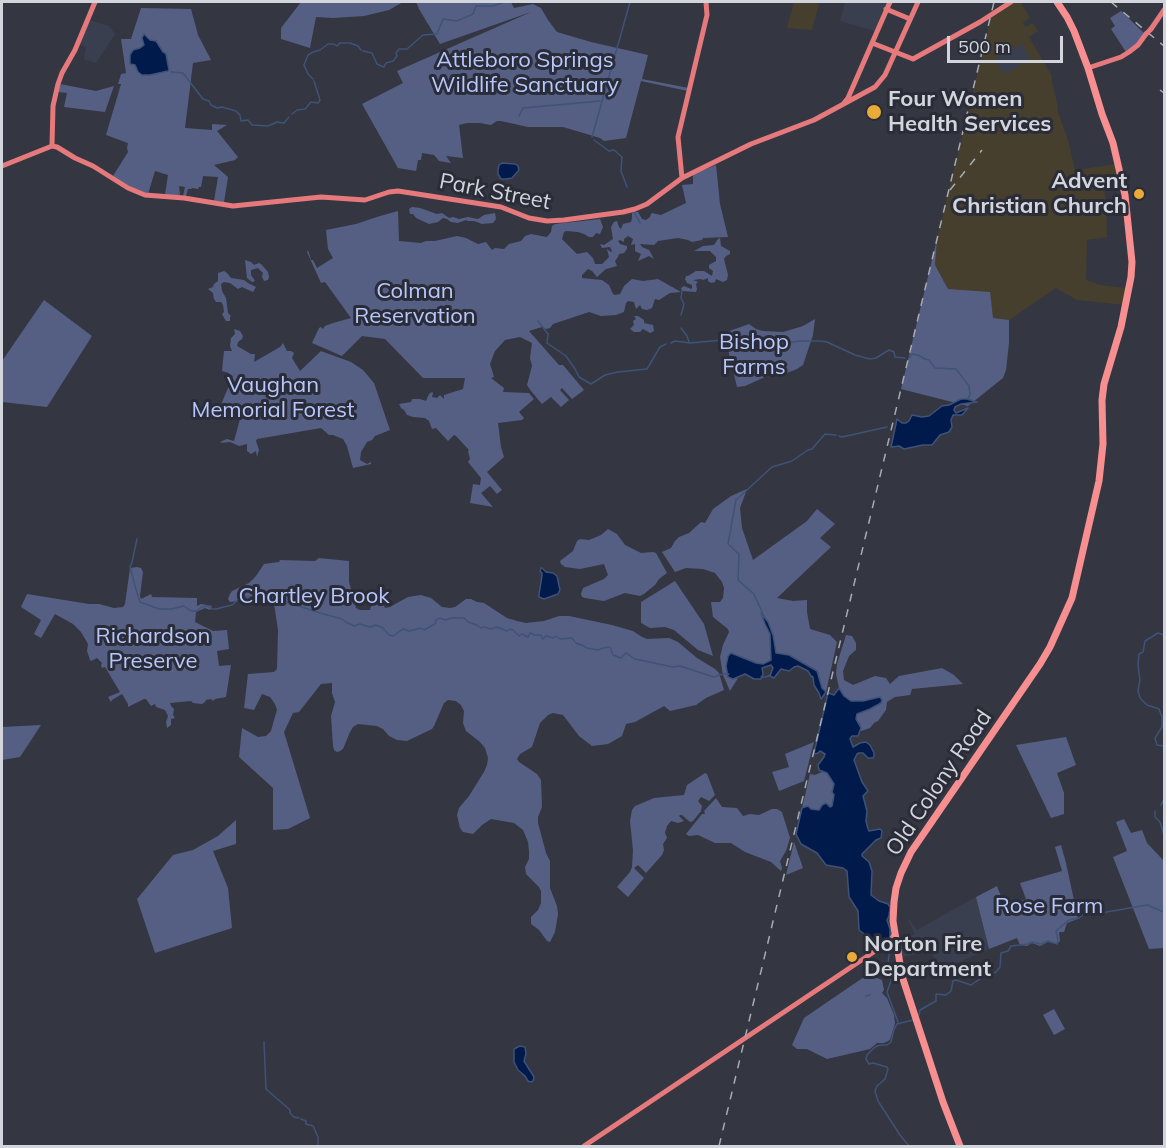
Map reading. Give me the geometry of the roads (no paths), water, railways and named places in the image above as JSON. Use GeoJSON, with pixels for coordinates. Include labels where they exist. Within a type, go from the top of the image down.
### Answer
{"type":"FeatureCollection","features":[{"type":"Feature","properties":{"kind":"highway","name":"Old Colony Road"},"geometry":{"type":"LineString","coordinates":[[960,1146],[943,1102],[902,976],[894,935],[895,894],[899,877],[907,860],[1042,660],[1072,598],[1099,482],[1103,444],[1104,384],[1121,327],[1131,278],[1132,262],[1121,173],[1113,143],[1070,22],[1057,2]]}},
{"type":"Feature","properties":{"kind":"main road"},"geometry":{"type":"LineString","coordinates":[[2,166],[52,146],[53,106],[60,79],[95,2]]}},
{"type":"Feature","properties":{"kind":"main road"},"geometry":{"type":"LineString","coordinates":[[682,178],[678,138],[707,15],[706,2]]}},
{"type":"Feature","properties":{"kind":"main road","name":"Park Street"},"geometry":{"type":"LineString","coordinates":[[52,146],[145,195],[184,198],[233,206],[321,197],[365,200],[398,191],[495,206],[529,218],[551,221],[635,209],[647,204],[682,178],[757,140],[802,125],[850,99],[890,2]]}},
{"type":"Feature","properties":{"kind":"main road"},"geometry":{"type":"LineString","coordinates":[[850,99],[874,88],[881,82],[918,2]]}},
{"type":"Feature","properties":{"kind":"main road"},"geometry":{"type":"LineString","coordinates":[[872,43],[914,59],[1011,2]]}},
{"type":"Feature","properties":{"kind":"main road"},"geometry":{"type":"LineString","coordinates":[[886,9],[910,19]]}},
{"type":"Feature","properties":{"kind":"main road"},"geometry":{"type":"LineString","coordinates":[[1088,68],[1125,55],[1138,45],[1164,10]]}},
{"type":"Feature","properties":{"kind":"main road"},"geometry":{"type":"LineString","coordinates":[[584,1146],[758,1030],[890,940],[894,935]]}},
{"type":"Feature","properties":{"kind":"waterway"},"geometry":{"type":"LineString","coordinates":[[363,51],[372,53],[377,64],[384,67],[386,63],[393,61],[399,49],[407,49],[423,35],[437,34],[443,19],[457,21],[473,14],[476,6],[493,6],[504,2]]}},
{"type":"Feature","properties":{"kind":"waterway"},"geometry":{"type":"LineString","coordinates":[[592,137],[630,2]]}},
{"type":"Feature","properties":{"kind":"waterway"},"geometry":{"type":"LineString","coordinates":[[313,79],[304,65],[308,55],[328,44],[337,46],[340,43],[350,43],[361,50]]}},
{"type":"Feature","properties":{"kind":"waterway"},"geometry":{"type":"LineString","coordinates":[[171,72],[183,73],[203,99],[217,108],[236,111],[241,121],[248,120],[252,125],[268,126],[277,122],[284,123],[289,117]]}},
{"type":"Feature","properties":{"kind":"waterway"},"geometry":{"type":"LineString","coordinates":[[292,114],[297,110],[305,109],[311,102],[318,103],[320,100],[314,81]]}},
{"type":"Feature","properties":{"kind":"waterway"},"geometry":{"type":"LineString","coordinates":[[519,116],[523,108],[600,101]]}},
{"type":"Feature","properties":{"kind":"waterway"},"geometry":{"type":"LineString","coordinates":[[594,140],[609,151],[614,150],[622,157],[621,171],[627,187]]}},
{"type":"Feature","properties":{"kind":"waterway"},"geometry":{"type":"LineString","coordinates":[[634,212],[640,223]]}},
{"type":"Feature","properties":{"kind":"waterway"},"geometry":{"type":"LineString","coordinates":[[681,315],[684,304],[681,298],[682,291]]}},
{"type":"Feature","properties":{"kind":"waterway"},"geometry":{"type":"LineString","coordinates":[[538,321],[548,334],[547,343],[566,356],[579,377],[591,384],[605,375],[647,369],[660,347],[666,344]]}},
{"type":"Feature","properties":{"kind":"waterway"},"geometry":{"type":"LineString","coordinates":[[681,328],[689,342]]}},
{"type":"Feature","properties":{"kind":"waterway"},"geometry":{"type":"LineString","coordinates":[[671,343],[734,339],[780,344],[821,341],[870,359],[889,350],[894,352],[895,357],[905,358]]}},
{"type":"Feature","properties":{"kind":"waterway"},"geometry":{"type":"LineString","coordinates":[[909,358],[912,354],[918,355],[929,360],[935,368],[956,369],[969,386],[968,398]]}},
{"type":"Feature","properties":{"kind":"waterway"},"geometry":{"type":"LineString","coordinates":[[839,436],[887,427]]}},
{"type":"Feature","properties":{"kind":"waterway"},"geometry":{"type":"LineString","coordinates":[[764,616],[754,594],[738,580],[739,554],[728,544],[736,500],[772,467],[792,461],[812,449],[825,434],[836,435]]}},
{"type":"Feature","properties":{"kind":"waterway","name":"Chartley Brook"},"geometry":{"type":"LineString","coordinates":[[137,539],[130,567],[140,602],[159,609],[184,606],[191,611],[208,606],[216,609],[232,605],[245,597],[259,596],[274,598],[342,619],[354,626],[376,625],[393,636],[403,629],[409,631],[421,628],[424,630],[435,624],[439,618],[446,620],[464,618],[481,628],[497,627],[507,631],[510,629],[519,636],[522,634],[528,637],[530,633],[541,635],[543,639],[546,636],[553,638],[556,636],[560,639],[572,638],[576,643],[587,648],[598,650],[610,647],[613,655],[621,658],[626,653],[635,659],[673,667],[680,666],[714,677],[729,674]]}},
{"type":"Feature","properties":{"kind":"waterway"},"geometry":{"type":"LineString","coordinates":[[1164,635],[1158,633],[1145,641],[1143,652],[1139,654],[1138,665],[1140,698],[1147,705],[1159,709],[1162,727],[1155,738],[1157,745],[1164,746]]}},
{"type":"Feature","properties":{"kind":"waterway","name":"Chartley Brook"},"geometry":{"type":"LineString","coordinates":[[761,677],[770,675]]}},
{"type":"Feature","properties":{"kind":"waterway"},"geometry":{"type":"LineString","coordinates":[[1161,805],[1164,799],[1164,788]]}},
{"type":"Feature","properties":{"kind":"waterway"},"geometry":{"type":"LineString","coordinates":[[1155,811],[1155,817],[1160,822],[1164,835]]}},
{"type":"Feature","properties":{"kind":"waterway"},"geometry":{"type":"LineString","coordinates":[[1164,864],[1164,878]]}},
{"type":"Feature","properties":{"kind":"waterway"},"geometry":{"type":"LineString","coordinates":[[919,1015],[920,1010],[936,1001],[936,994],[946,995],[951,991],[953,981],[971,985],[996,972],[1000,967],[1001,953],[1008,951],[1011,946],[1032,942],[1041,944],[1048,941],[1057,944],[1056,931],[1069,920],[1079,918],[1084,914],[1147,905],[1164,912]]}},
{"type":"Feature","properties":{"kind":"waterway","name":"Chartley Brook"},"geometry":{"type":"LineString","coordinates":[[890,948],[888,963],[893,975],[887,992],[898,1022]]}},
{"type":"Feature","properties":{"kind":"waterway"},"geometry":{"type":"LineString","coordinates":[[866,996],[870,995]]}},
{"type":"Feature","properties":{"kind":"waterway"},"geometry":{"type":"LineString","coordinates":[[909,1146],[878,1101],[875,1091],[885,1079],[888,1069],[873,1063],[869,1064],[866,1059],[875,1047],[891,1042],[897,1024],[913,1020]]}},
{"type":"Feature","properties":{"kind":"waterway"},"geometry":{"type":"LineString","coordinates":[[264,1042],[266,1089],[290,1110],[294,1117],[299,1118]]}},
{"type":"Feature","properties":{"kind":"waterway"},"geometry":{"type":"LineString","coordinates":[[301,1119],[313,1126],[318,1137],[318,1146]]}},
{"type":"Feature","properties":{"kind":"railway"},"geometry":{"type":"LineString","coordinates":[[719,1146],[994,2]]}},
{"type":"Feature","properties":{"kind":"railway"},"geometry":{"type":"LineString","coordinates":[[1111,2],[1164,46]]}},
{"type":"Feature","properties":{"kind":"railway"},"geometry":{"type":"LineString","coordinates":[[1160,90],[1164,93]]}},
{"type":"Feature","properties":{"kind":"railway"},"geometry":{"type":"LineString","coordinates":[[950,190],[982,150]]}},
{"type":"Feature","properties":{"kind":"place","name":"Four Women Health Services"},"geometry":{"type":"Point","coordinates":[874,112]}},
{"type":"Feature","properties":{"kind":"place","name":"Advent Christian Church"},"geometry":{"type":"Point","coordinates":[1139,194]}},
{"type":"Feature","properties":{"kind":"place","name":"Norton Fire Department"},"geometry":{"type":"Point","coordinates":[852,957]}},
{"type":"Feature","properties":{"kind":"park label","name":"Attleboro Springs Wildlife Sanctuary"},"geometry":{"type":"Point","coordinates":[525,72]}},
{"type":"Feature","properties":{"kind":"park label","name":"Colman Reservation"},"geometry":{"type":"Point","coordinates":[415,304]}},
{"type":"Feature","properties":{"kind":"park label","name":"Bishop Farms"},"geometry":{"type":"Point","coordinates":[754,354]}},
{"type":"Feature","properties":{"kind":"park label","name":"Vaughan Memorial Forest"},"geometry":{"type":"Point","coordinates":[273,398]}},
{"type":"Feature","properties":{"kind":"park label","name":"Richardson Preserve"},"geometry":{"type":"Point","coordinates":[153,648]}},
{"type":"Feature","properties":{"kind":"park label","name":"Rose Farm"},"geometry":{"type":"Point","coordinates":[1049,906]}}]}
